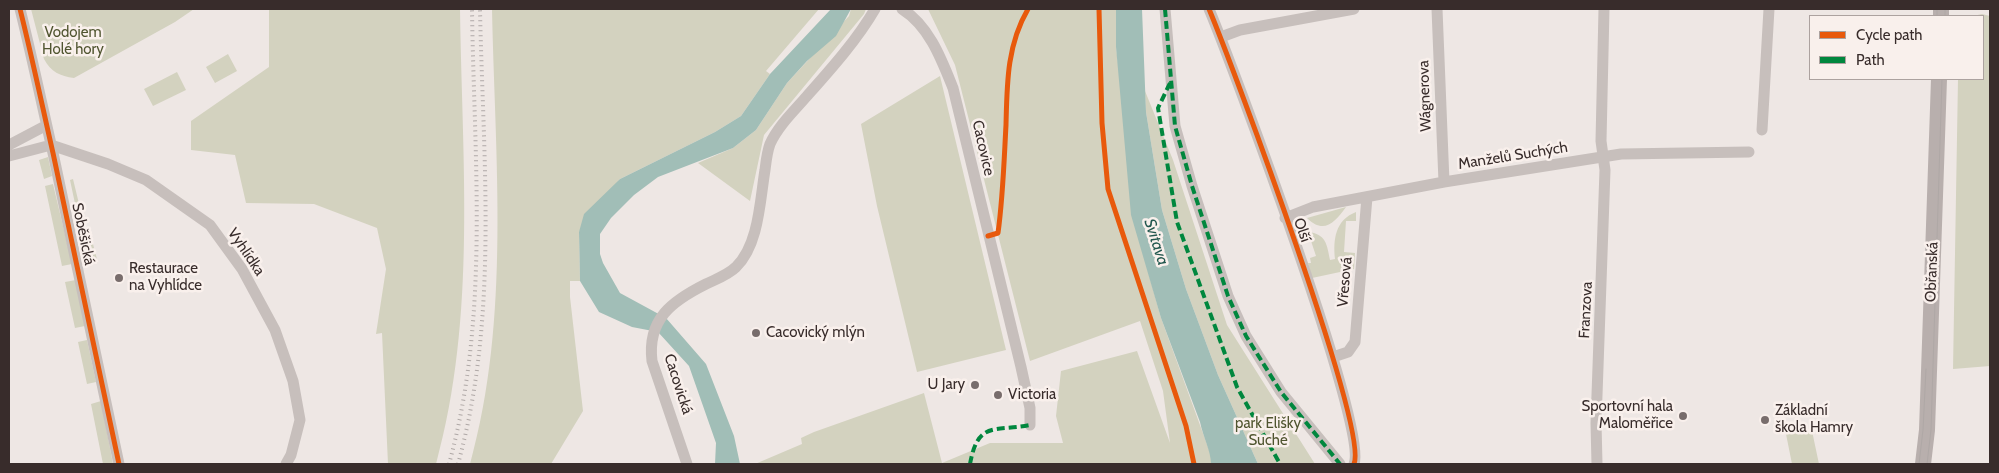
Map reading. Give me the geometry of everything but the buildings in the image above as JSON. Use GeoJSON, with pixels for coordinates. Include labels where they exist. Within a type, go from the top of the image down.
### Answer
{"type":"FeatureCollection","features":[{"type":"Feature","properties":{"kind":"main road","name":"Obřanská"},"geometry":{"type":"LineString","coordinates":[[1923,464],[1927,430],[1939,80]]}},
{"type":"Feature","properties":{"kind":"street","name":"Soběšická"},"geometry":{"type":"LineString","coordinates":[[20,9],[41,96],[45,126],[51,145],[119,464]]}},
{"type":"Feature","properties":{"kind":"street","name":"Cacovická"},"geometry":{"type":"LineString","coordinates":[[687,464],[652,360],[651,346],[654,331],[662,314],[689,292],[727,274],[737,267],[747,253],[754,232],[769,145],[785,121],[852,41],[874,9]]}},
{"type":"Feature","properties":{"kind":"street","name":"Cacovice"},"geometry":{"type":"LineString","coordinates":[[902,9],[914,17],[939,53],[953,88],[1021,367],[1030,408],[1030,425]]}},
{"type":"Feature","properties":{"kind":"street"},"geometry":{"type":"LineString","coordinates":[[1165,9],[1174,126],[1228,296],[1246,336],[1281,392],[1340,464]]}},
{"type":"Feature","properties":{"kind":"street","name":"Olší"},"geometry":{"type":"LineString","coordinates":[[1209,9],[1265,156],[1333,357],[1355,445],[1354,464]]}},
{"type":"Feature","properties":{"kind":"street"},"geometry":{"type":"LineString","coordinates":[[1221,37],[1240,30],[1354,9]]}},
{"type":"Feature","properties":{"kind":"street","name":"Wágnerova"},"geometry":{"type":"LineString","coordinates":[[1437,9],[1444,182]]}},
{"type":"Feature","properties":{"kind":"street"},"geometry":{"type":"LineString","coordinates":[[1603,157],[1601,141],[1604,9]]}},
{"type":"Feature","properties":{"kind":"street"},"geometry":{"type":"LineString","coordinates":[[1762,130],[1769,9]]}},
{"type":"Feature","properties":{"kind":"street"},"geometry":{"type":"LineString","coordinates":[[9,145],[45,126]]}},
{"type":"Feature","properties":{"kind":"street"},"geometry":{"type":"LineString","coordinates":[[9,156],[51,145]]}},
{"type":"Feature","properties":{"kind":"street","name":"Vyhlídka"},"geometry":{"type":"LineString","coordinates":[[51,145],[108,164],[146,180],[210,225],[242,270],[276,330],[293,381],[300,420],[291,455],[286,464]]}},
{"type":"Feature","properties":{"kind":"street","name":"Manželů Suchých"},"geometry":{"type":"LineString","coordinates":[[1285,218],[1313,207],[1444,182],[1621,154],[1750,152]]}},
{"type":"Feature","properties":{"kind":"street","name":"Franzova"},"geometry":{"type":"LineString","coordinates":[[1597,464],[1596,423],[1605,170],[1603,157]]}},
{"type":"Feature","properties":{"kind":"street","name":"Vřesová"},"geometry":{"type":"LineString","coordinates":[[1333,357],[1348,352],[1355,342],[1366,197]]}},
{"type":"Feature","properties":{"kind":"green space","name":"Vodojem Holé hory"},"geometry":{"type":"Polygon","coordinates":[[[31,9],[194,9],[175,22],[74,78],[56,73],[44,59],[31,9]]]}},
{"type":"Feature","properties":{"kind":"green space"},"geometry":{"type":"Polygon","coordinates":[[[269,9],[460,9],[464,181],[462,295],[457,352],[449,408],[436,464],[388,464],[382,333],[376,334],[386,269],[377,228],[314,204],[246,203],[235,155],[191,150],[191,121],[269,67],[269,9]]]}},
{"type":"Feature","properties":{"kind":"green space"},"geometry":{"type":"Polygon","coordinates":[[[492,9],[819,9],[766,71],[770,74],[741,116],[715,132],[620,179],[579,232],[580,281],[570,281],[570,297],[583,411],[551,464],[470,464],[483,408],[491,352],[496,295],[498,238],[492,9]]]}},
{"type":"Feature","properties":{"kind":"green space"},"geometry":{"type":"Polygon","coordinates":[[[851,9],[866,9],[864,14],[764,135],[750,201],[698,163],[733,148],[756,130],[787,83],[849,16],[851,9]]]}},
{"type":"Feature","properties":{"kind":"green space"},"geometry":{"type":"Polygon","coordinates":[[[928,9],[1116,9],[1116,47],[1141,246],[1161,318],[1212,458],[1211,464],[755,464],[802,444],[801,438],[814,432],[924,393],[942,463],[990,443],[1063,443],[1056,416],[1061,371],[1137,351],[1170,443],[1163,391],[1140,321],[1030,361],[955,65],[928,9]]]}},
{"type":"Feature","properties":{"kind":"green space"},"geometry":{"type":"Polygon","coordinates":[[[1982,14],[1990,16],[1990,366],[1953,369],[1958,80],[1984,80],[1984,15],[1978,15],[1982,14]]]}},
{"type":"Feature","properties":{"kind":"green space"},"geometry":{"type":"Polygon","coordinates":[[[228,54],[237,71],[215,83],[206,67],[228,54]]]}},
{"type":"Feature","properties":{"kind":"green space"},"geometry":{"type":"Polygon","coordinates":[[[177,72],[186,90],[153,106],[144,89],[177,72]]]}},
{"type":"Feature","properties":{"kind":"green space"},"geometry":{"type":"Polygon","coordinates":[[[940,76],[1006,350],[917,372],[877,206],[861,124],[940,76]]]}},
{"type":"Feature","properties":{"kind":"green space","name":"park Elišky Suché"},"geometry":{"type":"Polygon","coordinates":[[[1145,91],[1173,160],[1227,325],[1315,464],[1258,464],[1218,375],[1186,289],[1162,210],[1146,112],[1145,91]]]}},
{"type":"Feature","properties":{"kind":"green space"},"geometry":{"type":"Polygon","coordinates":[[[48,157],[52,176],[44,179],[39,160],[48,157]]]}},
{"type":"Feature","properties":{"kind":"green space"},"geometry":{"type":"Polygon","coordinates":[[[73,179],[81,212],[77,213],[70,180],[73,179]]]}},
{"type":"Feature","properties":{"kind":"green space"},"geometry":{"type":"Polygon","coordinates":[[[53,184],[72,264],[62,266],[45,186],[53,184]]]}},
{"type":"Feature","properties":{"kind":"green space"},"geometry":{"type":"Polygon","coordinates":[[[1346,207],[1329,225],[1319,226],[1307,218],[1346,207]]]}},
{"type":"Feature","properties":{"kind":"green space"},"geometry":{"type":"Polygon","coordinates":[[[1356,212],[1356,221],[1346,221],[1344,252],[1355,253],[1354,269],[1312,278],[1308,263],[1311,263],[1310,258],[1316,256],[1308,232],[1319,235],[1325,241],[1330,260],[1335,259],[1334,245],[1337,231],[1344,220],[1356,212]]]}},
{"type":"Feature","properties":{"kind":"green space"},"geometry":{"type":"Polygon","coordinates":[[[81,229],[89,229],[98,263],[87,259],[81,229]]]}},
{"type":"Feature","properties":{"kind":"green space"},"geometry":{"type":"Polygon","coordinates":[[[76,280],[85,326],[75,328],[65,282],[76,280]]]}},
{"type":"Feature","properties":{"kind":"green space"},"geometry":{"type":"Polygon","coordinates":[[[87,340],[96,382],[87,384],[78,342],[87,340]]]}},
{"type":"Feature","properties":{"kind":"green space"},"geometry":{"type":"Polygon","coordinates":[[[101,401],[113,464],[103,464],[91,404],[101,401]]]}},
{"type":"Feature","properties":{"kind":"green space"},"geometry":{"type":"Polygon","coordinates":[[[1812,431],[1819,464],[1792,464],[1786,434],[1812,431]]]}},
{"type":"Feature","properties":{"kind":"water"},"geometry":{"type":"Polygon","coordinates":[[[831,9],[851,9],[836,36],[807,61],[787,83],[756,130],[733,148],[658,177],[634,195],[611,218],[600,234],[600,254],[603,263],[620,293],[666,318],[706,364],[734,436],[740,464],[715,464],[716,443],[689,366],[658,332],[632,327],[599,312],[580,281],[579,232],[584,214],[620,179],[715,132],[741,116],[770,74],[831,9]]]}},
{"type":"Feature","properties":{"kind":"water","name":"Svitava"},"geometry":{"type":"Polygon","coordinates":[[[1116,9],[1142,9],[1146,112],[1162,210],[1186,289],[1218,375],[1258,464],[1211,464],[1210,454],[1200,422],[1161,318],[1131,215],[1116,47],[1116,9]]]}},
{"type":"Feature","properties":{"kind":"tram line"},"geometry":{"type":"LineString","coordinates":[[1937,9],[1937,15]]}},
{"type":"Feature","properties":{"kind":"tram line"},"geometry":{"type":"LineString","coordinates":[[1945,9],[1945,15]]}},
{"type":"Feature","properties":{"kind":"tram line"},"geometry":{"type":"LineString","coordinates":[[1927,464],[1931,430],[1942,80]]}},
{"type":"Feature","properties":{"kind":"tram line"},"geometry":{"type":"LineString","coordinates":[[1919,464],[1926,369]]}},
{"type":"Feature","properties":{"kind":"railway"},"geometry":{"type":"LineString","coordinates":[[449,464],[462,408],[470,352],[475,295],[477,238],[472,9]]}},
{"type":"Feature","properties":{"kind":"railway"},"geometry":{"type":"LineString","coordinates":[[458,464],[471,408],[479,352],[484,295],[486,238],[480,9]]}},
{"type":"Feature","properties":{"kind":"marked path"},"geometry":{"type":"LineString","coordinates":[[1165,9],[1175,126],[1192,186],[1228,296],[1246,336],[1281,392],[1340,464]]}},
{"type":"Feature","properties":{"kind":"marked path"},"geometry":{"type":"LineString","coordinates":[[1170,83],[1158,108],[1177,222],[1237,387],[1280,464]]}},
{"type":"Feature","properties":{"kind":"marked path"},"geometry":{"type":"LineString","coordinates":[[970,464],[973,450],[983,434],[998,429],[1030,425]]}},
{"type":"Feature","properties":{"kind":"cycle path"},"geometry":{"type":"LineString","coordinates":[[20,9],[53,153],[119,464]]}},
{"type":"Feature","properties":{"kind":"cycle path"},"geometry":{"type":"LineString","coordinates":[[988,236],[998,233],[1003,179],[1007,94],[1012,50],[1028,9]]}},
{"type":"Feature","properties":{"kind":"cycle path"},"geometry":{"type":"LineString","coordinates":[[1099,9],[1102,123],[1108,189],[1186,426],[1194,464]]}},
{"type":"Feature","properties":{"kind":"cycle path"},"geometry":{"type":"LineString","coordinates":[[1209,9],[1269,168],[1321,319],[1341,386],[1353,437],[1354,464]]}},
{"type":"Feature","properties":{"kind":"place","name":"Restaurace na Vyhlídce"},"geometry":{"type":"Point","coordinates":[119,278]}},
{"type":"Feature","properties":{"kind":"place","name":"Cacovický mlýn"},"geometry":{"type":"Point","coordinates":[756,333]}},
{"type":"Feature","properties":{"kind":"place","name":"U Jary"},"geometry":{"type":"Point","coordinates":[975,385]}},
{"type":"Feature","properties":{"kind":"place","name":"Victoria"},"geometry":{"type":"Point","coordinates":[998,395]}},
{"type":"Feature","properties":{"kind":"place","name":"Sportovní hala Maloměřice"},"geometry":{"type":"Point","coordinates":[1683,416]}},
{"type":"Feature","properties":{"kind":"place","name":"Základní škola Hamry"},"geometry":{"type":"Point","coordinates":[1765,420]}}]}
